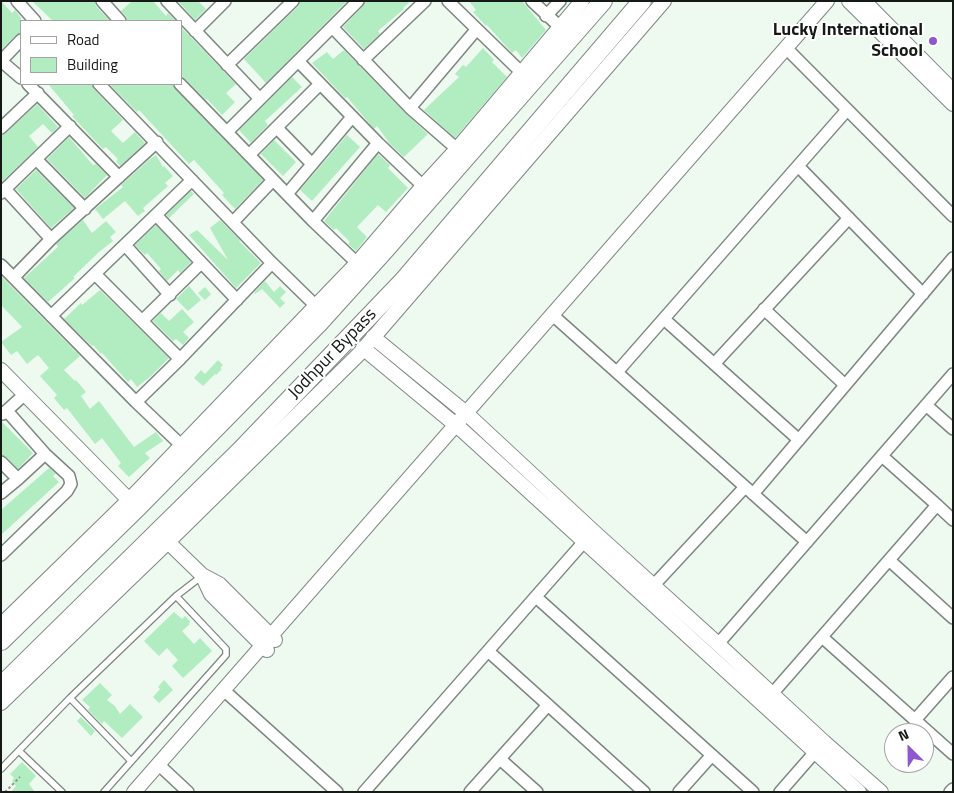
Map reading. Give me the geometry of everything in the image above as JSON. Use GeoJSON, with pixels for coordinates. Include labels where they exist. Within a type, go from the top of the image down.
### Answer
{"type":"FeatureCollection","features":[{"type":"Feature","properties":{"kind":"highway"},"geometry":{"type":"LineString","coordinates":[[1,642],[319,323],[359,280],[603,1]]}},
{"type":"Feature","properties":{"kind":"highway","name":"Jodhpur Bypass"},"geometry":{"type":"LineString","coordinates":[[1,686],[240,451],[403,281],[642,1]]}},
{"type":"Feature","properties":{"kind":"street"},"geometry":{"type":"LineString","coordinates":[[17,1],[34,20]]}},
{"type":"Feature","properties":{"kind":"street"},"geometry":{"type":"LineString","coordinates":[[102,1],[119,20]]}},
{"type":"Feature","properties":{"kind":"street"},"geometry":{"type":"LineString","coordinates":[[167,1],[260,99]]}},
{"type":"Feature","properties":{"kind":"street"},"geometry":{"type":"LineString","coordinates":[[195,31],[225,1]]}},
{"type":"Feature","properties":{"kind":"street"},"geometry":{"type":"LineString","coordinates":[[227,65],[293,1]]}},
{"type":"Feature","properties":{"kind":"street"},"geometry":{"type":"LineString","coordinates":[[227,132],[358,1]]}},
{"type":"Feature","properties":{"kind":"street"},"geometry":{"type":"LineString","coordinates":[[363,60],[425,1]]}},
{"type":"Feature","properties":{"kind":"street"},"geometry":{"type":"LineString","coordinates":[[448,1],[522,73]]}},
{"type":"Feature","properties":{"kind":"street"},"geometry":{"type":"LineString","coordinates":[[532,1],[560,27]]}},
{"type":"Feature","properties":{"kind":"street"},"geometry":{"type":"LineString","coordinates":[[546,16],[560,1]]}},
{"type":"Feature","properties":{"kind":"street"},"geometry":{"type":"LineString","coordinates":[[1,625],[181,445],[357,263],[457,149],[582,1]]}},
{"type":"Feature","properties":{"kind":"street"},"geometry":{"type":"LineString","coordinates":[[1,703],[168,542],[364,348],[664,1]]}},
{"type":"Feature","properties":{"kind":"street"},"geometry":{"type":"LineString","coordinates":[[144,792],[160,767],[460,428],[827,1]]}},
{"type":"Feature","properties":{"kind":"street"},"geometry":{"type":"LineString","coordinates":[[469,416],[484,402],[836,1]]}},
{"type":"Feature","properties":{"kind":"street"},"geometry":{"type":"LineString","coordinates":[[849,1],[953,104]]}},
{"type":"Feature","properties":{"kind":"street"},"geometry":{"type":"LineString","coordinates":[[864,1],[953,91]]}},
{"type":"Feature","properties":{"kind":"street"},"geometry":{"type":"LineString","coordinates":[[332,27],[410,108],[457,149]]}},
{"type":"Feature","properties":{"kind":"street"},"geometry":{"type":"LineString","coordinates":[[410,108],[476,30]]}},
{"type":"Feature","properties":{"kind":"street"},"geometry":{"type":"LineString","coordinates":[[20,41],[1,61],[20,77]]}},
{"type":"Feature","properties":{"kind":"street"},"geometry":{"type":"LineString","coordinates":[[791,53],[953,216]]}},
{"type":"Feature","properties":{"kind":"street"},"geometry":{"type":"LineString","coordinates":[[298,61],[423,186]]}},
{"type":"Feature","properties":{"kind":"street"},"geometry":{"type":"LineString","coordinates":[[249,155],[320,84]]}},
{"type":"Feature","properties":{"kind":"street"},"geometry":{"type":"LineString","coordinates":[[29,85],[119,177]]}},
{"type":"Feature","properties":{"kind":"street"},"geometry":{"type":"LineString","coordinates":[[100,85],[316,306]]}},
{"type":"Feature","properties":{"kind":"street"},"geometry":{"type":"LineString","coordinates":[[181,85],[313,221],[357,263]]}},
{"type":"Feature","properties":{"kind":"street"},"geometry":{"type":"LineString","coordinates":[[1,128],[38,92]]}},
{"type":"Feature","properties":{"kind":"street"},"geometry":{"type":"LineString","coordinates":[[617,372],[847,110]]}},
{"type":"Feature","properties":{"kind":"street"},"geometry":{"type":"LineString","coordinates":[[287,194],[352,117]]}},
{"type":"Feature","properties":{"kind":"street"},"geometry":{"type":"LineString","coordinates":[[51,239],[3,191],[70,126]]}},
{"type":"Feature","properties":{"kind":"street"},"geometry":{"type":"LineString","coordinates":[[277,128],[312,164]]}},
{"type":"Feature","properties":{"kind":"street"},"geometry":{"type":"LineString","coordinates":[[14,277],[51,239],[157,142]]}},
{"type":"Feature","properties":{"kind":"street"},"geometry":{"type":"LineString","coordinates":[[313,221],[378,143]]}},
{"type":"Feature","properties":{"kind":"street"},"geometry":{"type":"LineString","coordinates":[[36,159],[85,209]]}},
{"type":"Feature","properties":{"kind":"street"},"geometry":{"type":"LineString","coordinates":[[798,166],[922,294]]}},
{"type":"Feature","properties":{"kind":"street"},"geometry":{"type":"LineString","coordinates":[[51,316],[192,180]]}},
{"type":"Feature","properties":{"kind":"street"},"geometry":{"type":"LineString","coordinates":[[232,222],[274,180]]}},
{"type":"Feature","properties":{"kind":"street"},"geometry":{"type":"LineString","coordinates":[[156,215],[237,300]]}},
{"type":"Feature","properties":{"kind":"street"},"geometry":{"type":"LineString","coordinates":[[714,364],[849,218]]}},
{"type":"Feature","properties":{"kind":"street"},"geometry":{"type":"LineString","coordinates":[[125,245],[170,295]]}},
{"type":"Feature","properties":{"kind":"street"},"geometry":{"type":"LineString","coordinates":[[653,586],[798,440],[953,258]]}},
{"type":"Feature","properties":{"kind":"street"},"geometry":{"type":"LineString","coordinates":[[142,321],[201,263]]}},
{"type":"Feature","properties":{"kind":"street"},"geometry":{"type":"LineString","coordinates":[[136,402],[272,263]]}},
{"type":"Feature","properties":{"kind":"street"},"geometry":{"type":"LineString","coordinates":[[1,264],[136,402],[181,445]]}},
{"type":"Feature","properties":{"kind":"street"},"geometry":{"type":"LineString","coordinates":[[95,274],[180,359]]}},
{"type":"Feature","properties":{"kind":"street"},"geometry":{"type":"LineString","coordinates":[[764,310],[845,385]]}},
{"type":"Feature","properties":{"kind":"street"},"geometry":{"type":"LineString","coordinates":[[557,319],[807,542]]}},
{"type":"Feature","properties":{"kind":"street"},"geometry":{"type":"LineString","coordinates":[[664,319],[798,440]]}},
{"type":"Feature","properties":{"kind":"street"},"geometry":{"type":"LineString","coordinates":[[373,337],[469,416],[589,536],[859,792]]}},
{"type":"Feature","properties":{"kind":"street"},"geometry":{"type":"LineString","coordinates":[[364,348],[589,536],[653,586],[881,792]]}},
{"type":"Feature","properties":{"kind":"street"},"geometry":{"type":"LineString","coordinates":[[1,370],[128,498]]}},
{"type":"Feature","properties":{"kind":"street"},"geometry":{"type":"LineString","coordinates":[[718,644],[953,374]]}},
{"type":"Feature","properties":{"kind":"street"},"geometry":{"type":"LineString","coordinates":[[1,555],[67,491],[71,484],[69,476],[4,413],[25,394]]}},
{"type":"Feature","properties":{"kind":"street"},"geometry":{"type":"LineString","coordinates":[[926,405],[953,429]]}},
{"type":"Feature","properties":{"kind":"street"},"geometry":{"type":"LineString","coordinates":[[1,494],[45,454]]}},
{"type":"Feature","properties":{"kind":"street"},"geometry":{"type":"LineString","coordinates":[[882,456],[953,520]]}},
{"type":"Feature","properties":{"kind":"street"},"geometry":{"type":"LineString","coordinates":[[1,462],[18,479]]}},
{"type":"Feature","properties":{"kind":"street"},"geometry":{"type":"LineString","coordinates":[[1,612],[128,498]]}},
{"type":"Feature","properties":{"kind":"street"},"geometry":{"type":"LineString","coordinates":[[772,694],[937,505]]}},
{"type":"Feature","properties":{"kind":"street"},"geometry":{"type":"LineString","coordinates":[[364,792],[589,536]]}},
{"type":"Feature","properties":{"kind":"street"},"geometry":{"type":"LineString","coordinates":[[168,542],[202,575],[219,584],[268,643]]}},
{"type":"Feature","properties":{"kind":"street"},"geometry":{"type":"LineString","coordinates":[[889,560],[953,618]]}},
{"type":"Feature","properties":{"kind":"street"},"geometry":{"type":"LineString","coordinates":[[536,597],[753,792]]}},
{"type":"Feature","properties":{"kind":"street"},"geometry":{"type":"LineString","coordinates":[[822,636],[953,754]]}},
{"type":"Feature","properties":{"kind":"street"},"geometry":{"type":"LineString","coordinates":[[134,792],[228,694],[268,643]]}},
{"type":"Feature","properties":{"kind":"street"},"geometry":{"type":"LineString","coordinates":[[488,651],[644,792]]}},
{"type":"Feature","properties":{"kind":"street"},"geometry":{"type":"LineString","coordinates":[[915,720],[953,677]]}},
{"type":"Feature","properties":{"kind":"street"},"geometry":{"type":"LineString","coordinates":[[228,694],[337,792]]}},
{"type":"Feature","properties":{"kind":"street"},"geometry":{"type":"LineString","coordinates":[[470,792],[548,705]]}},
{"type":"Feature","properties":{"kind":"street"},"geometry":{"type":"LineString","coordinates":[[780,792],[815,752]]}},
{"type":"Feature","properties":{"kind":"street"},"geometry":{"type":"LineString","coordinates":[[679,792],[712,755]]}},
{"type":"Feature","properties":{"kind":"street"},"geometry":{"type":"LineString","coordinates":[[500,759],[537,792]]}},
{"type":"Feature","properties":{"kind":"street"},"geometry":{"type":"LineString","coordinates":[[160,767],[188,792]]}},
{"type":"Feature","properties":{"kind":"street"},"geometry":{"type":"LineString","coordinates":[[950,792],[953,789]]}},
{"type":"Feature","properties":{"kind":"lane"},"geometry":{"type":"LineString","coordinates":[[1,769],[70,698],[176,596],[202,575]]}},
{"type":"Feature","properties":{"kind":"lane"},"geometry":{"type":"LineString","coordinates":[[104,792],[226,655],[226,649],[176,596]]}},
{"type":"Feature","properties":{"kind":"lane"},"geometry":{"type":"LineString","coordinates":[[70,698],[132,761]]}},
{"type":"Feature","properties":{"kind":"lane"},"geometry":{"type":"LineString","coordinates":[[19,751],[62,792]]}},
{"type":"Feature","properties":{"kind":"path"},"geometry":{"type":"LineString","coordinates":[[5,792],[20,777]]}},
{"type":"Feature","properties":{"kind":"building"},"geometry":{"type":"Polygon","coordinates":[[[1,1],[12,13],[15,10],[21,20],[20,33],[1,50],[1,1]]]}},
{"type":"Feature","properties":{"kind":"building"},"geometry":{"type":"Polygon","coordinates":[[[32,1],[95,1],[96,6],[109,20],[52,20],[32,1]]]}},
{"type":"Feature","properties":{"kind":"building"},"geometry":{"type":"Polygon","coordinates":[[[132,1],[153,1],[166,16],[168,13],[175,20],[127,20],[121,11],[132,1]]]}},
{"type":"Feature","properties":{"kind":"building"},"geometry":{"type":"Polygon","coordinates":[[[178,1],[198,1],[206,9],[195,20],[178,1]]]}},
{"type":"Feature","properties":{"kind":"building"},"geometry":{"type":"Polygon","coordinates":[[[300,1],[347,1],[266,83],[244,59],[299,6],[300,1]]]}},
{"type":"Feature","properties":{"kind":"building"},"geometry":{"type":"Polygon","coordinates":[[[365,1],[411,1],[378,31],[380,34],[364,49],[343,27],[363,6],[365,1]]]}},
{"type":"Feature","properties":{"kind":"building"},"geometry":{"type":"Polygon","coordinates":[[[469,1],[522,1],[546,30],[522,58],[516,50],[512,53],[486,26],[473,12],[476,10],[469,1]]]}},
{"type":"Feature","properties":{"kind":"building"},"geometry":{"type":"Polygon","coordinates":[[[182,28],[236,84],[226,93],[235,102],[222,115],[182,78],[182,28]]]}},
{"type":"Feature","properties":{"kind":"building"},"geometry":{"type":"Polygon","coordinates":[[[483,48],[494,60],[492,62],[507,77],[455,138],[424,110],[459,77],[455,74],[463,65],[466,67],[483,48]]]}},
{"type":"Feature","properties":{"kind":"building"},"geometry":{"type":"Polygon","coordinates":[[[344,50],[428,134],[404,157],[390,144],[377,126],[374,129],[347,97],[345,98],[312,63],[327,52],[333,59],[344,50]]]}},
{"type":"Feature","properties":{"kind":"building"},"geometry":{"type":"Polygon","coordinates":[[[292,77],[302,87],[265,121],[268,125],[251,143],[239,130],[292,77]]]}},
{"type":"Feature","properties":{"kind":"building"},"geometry":{"type":"Polygon","coordinates":[[[49,85],[92,85],[123,120],[111,131],[123,143],[135,132],[145,143],[120,166],[116,161],[118,159],[106,147],[103,149],[72,116],[74,115],[49,85]]]}},
{"type":"Feature","properties":{"kind":"building"},"geometry":{"type":"Polygon","coordinates":[[[110,85],[173,85],[175,89],[263,180],[235,209],[222,195],[224,193],[194,160],[189,164],[139,110],[137,112],[110,85]]]}},
{"type":"Feature","properties":{"kind":"building"},"geometry":{"type":"Polygon","coordinates":[[[37,104],[58,127],[52,133],[43,124],[29,136],[38,147],[2,182],[1,136],[37,104]]]}},
{"type":"Feature","properties":{"kind":"building"},"geometry":{"type":"Polygon","coordinates":[[[347,135],[360,147],[312,201],[300,190],[347,135]]]}},
{"type":"Feature","properties":{"kind":"building"},"geometry":{"type":"Polygon","coordinates":[[[69,137],[93,165],[96,164],[107,175],[85,198],[47,159],[69,137]]]}},
{"type":"Feature","properties":{"kind":"building"},"geometry":{"type":"Polygon","coordinates":[[[274,140],[296,162],[283,176],[261,154],[274,140]]]}},
{"type":"Feature","properties":{"kind":"building"},"geometry":{"type":"Polygon","coordinates":[[[378,154],[390,165],[388,168],[408,188],[386,212],[378,205],[357,227],[367,237],[356,251],[336,228],[334,230],[324,221],[378,154]]]}},
{"type":"Feature","properties":{"kind":"building"},"geometry":{"type":"Polygon","coordinates":[[[156,155],[163,167],[173,176],[165,183],[168,186],[143,208],[145,211],[138,216],[125,201],[103,219],[95,209],[123,187],[121,185],[156,155]]]}},
{"type":"Feature","properties":{"kind":"building"},"geometry":{"type":"Polygon","coordinates":[[[36,170],[74,208],[51,228],[16,189],[36,170]]]}},
{"type":"Feature","properties":{"kind":"building"},"geometry":{"type":"Polygon","coordinates":[[[191,191],[194,194],[169,218],[166,215],[191,191]]]}},
{"type":"Feature","properties":{"kind":"building"},"geometry":{"type":"Polygon","coordinates":[[[83,220],[92,233],[106,221],[116,232],[110,237],[113,241],[99,252],[73,277],[75,278],[48,302],[24,278],[58,247],[56,244],[83,220]]]}},
{"type":"Feature","properties":{"kind":"building"},"geometry":{"type":"Polygon","coordinates":[[[220,220],[261,263],[236,288],[189,235],[197,230],[228,260],[210,228],[220,220]]]}},
{"type":"Feature","properties":{"kind":"building"},"geometry":{"type":"Polygon","coordinates":[[[156,225],[191,262],[180,273],[178,270],[167,281],[159,271],[161,269],[147,253],[145,255],[135,245],[156,225]]]}},
{"type":"Feature","properties":{"kind":"building"},"geometry":{"type":"Polygon","coordinates":[[[1,276],[80,356],[64,370],[86,392],[81,396],[90,409],[99,401],[134,447],[156,432],[163,441],[145,453],[150,458],[129,477],[118,466],[121,463],[102,438],[95,444],[67,408],[64,410],[54,398],[57,395],[40,376],[49,368],[38,355],[27,364],[17,351],[11,355],[1,342],[22,327],[1,305],[1,276]]]}},
{"type":"Feature","properties":{"kind":"building"},"geometry":{"type":"Polygon","coordinates":[[[265,281],[274,292],[280,286],[286,292],[280,298],[285,303],[280,308],[262,289],[254,293],[265,281]]]}},
{"type":"Feature","properties":{"kind":"building"},"geometry":{"type":"Polygon","coordinates":[[[189,286],[201,300],[188,311],[176,299],[189,286]]]}},
{"type":"Feature","properties":{"kind":"building"},"geometry":{"type":"Polygon","coordinates":[[[205,287],[211,294],[205,300],[198,293],[205,287]]]}},
{"type":"Feature","properties":{"kind":"building"},"geometry":{"type":"Polygon","coordinates":[[[100,290],[169,358],[137,387],[131,379],[128,382],[102,353],[64,319],[81,303],[82,305],[100,290]]]}},
{"type":"Feature","properties":{"kind":"building"},"geometry":{"type":"Polygon","coordinates":[[[182,309],[194,322],[183,332],[189,338],[183,345],[176,339],[173,341],[153,321],[161,313],[169,321],[182,309]]]}},
{"type":"Feature","properties":{"kind":"building"},"geometry":{"type":"Polygon","coordinates":[[[218,360],[223,365],[220,368],[222,369],[203,386],[194,378],[201,370],[205,374],[218,360]]]}},
{"type":"Feature","properties":{"kind":"building"},"geometry":{"type":"Polygon","coordinates":[[[1,421],[33,453],[18,469],[6,457],[1,455],[1,421]]]}},
{"type":"Feature","properties":{"kind":"building"},"geometry":{"type":"Polygon","coordinates":[[[49,468],[56,474],[53,476],[59,482],[1,535],[1,510],[49,468]]]}},
{"type":"Feature","properties":{"kind":"building"},"geometry":{"type":"Polygon","coordinates":[[[174,612],[182,619],[185,616],[190,621],[189,625],[182,631],[194,644],[200,638],[212,651],[183,678],[172,666],[178,660],[167,648],[159,656],[144,641],[174,612]]]}},
{"type":"Feature","properties":{"kind":"building"},"geometry":{"type":"Polygon","coordinates":[[[164,680],[173,690],[159,703],[153,697],[160,689],[158,687],[164,680]]]}},
{"type":"Feature","properties":{"kind":"building"},"geometry":{"type":"Polygon","coordinates":[[[100,683],[112,695],[107,700],[115,706],[120,714],[130,704],[143,717],[122,738],[104,721],[102,724],[88,710],[90,707],[82,700],[100,683]]]}},
{"type":"Feature","properties":{"kind":"building"},"geometry":{"type":"Polygon","coordinates":[[[81,717],[95,731],[91,736],[77,721],[81,717]]]}},
{"type":"Feature","properties":{"kind":"building"},"geometry":{"type":"Polygon","coordinates":[[[22,762],[36,776],[29,784],[35,792],[11,792],[16,786],[12,781],[14,778],[10,774],[22,762]]]}},
{"type":"Feature","properties":{"kind":"place","name":"Lucky International School"},"geometry":{"type":"Point","coordinates":[933,41]}}]}
